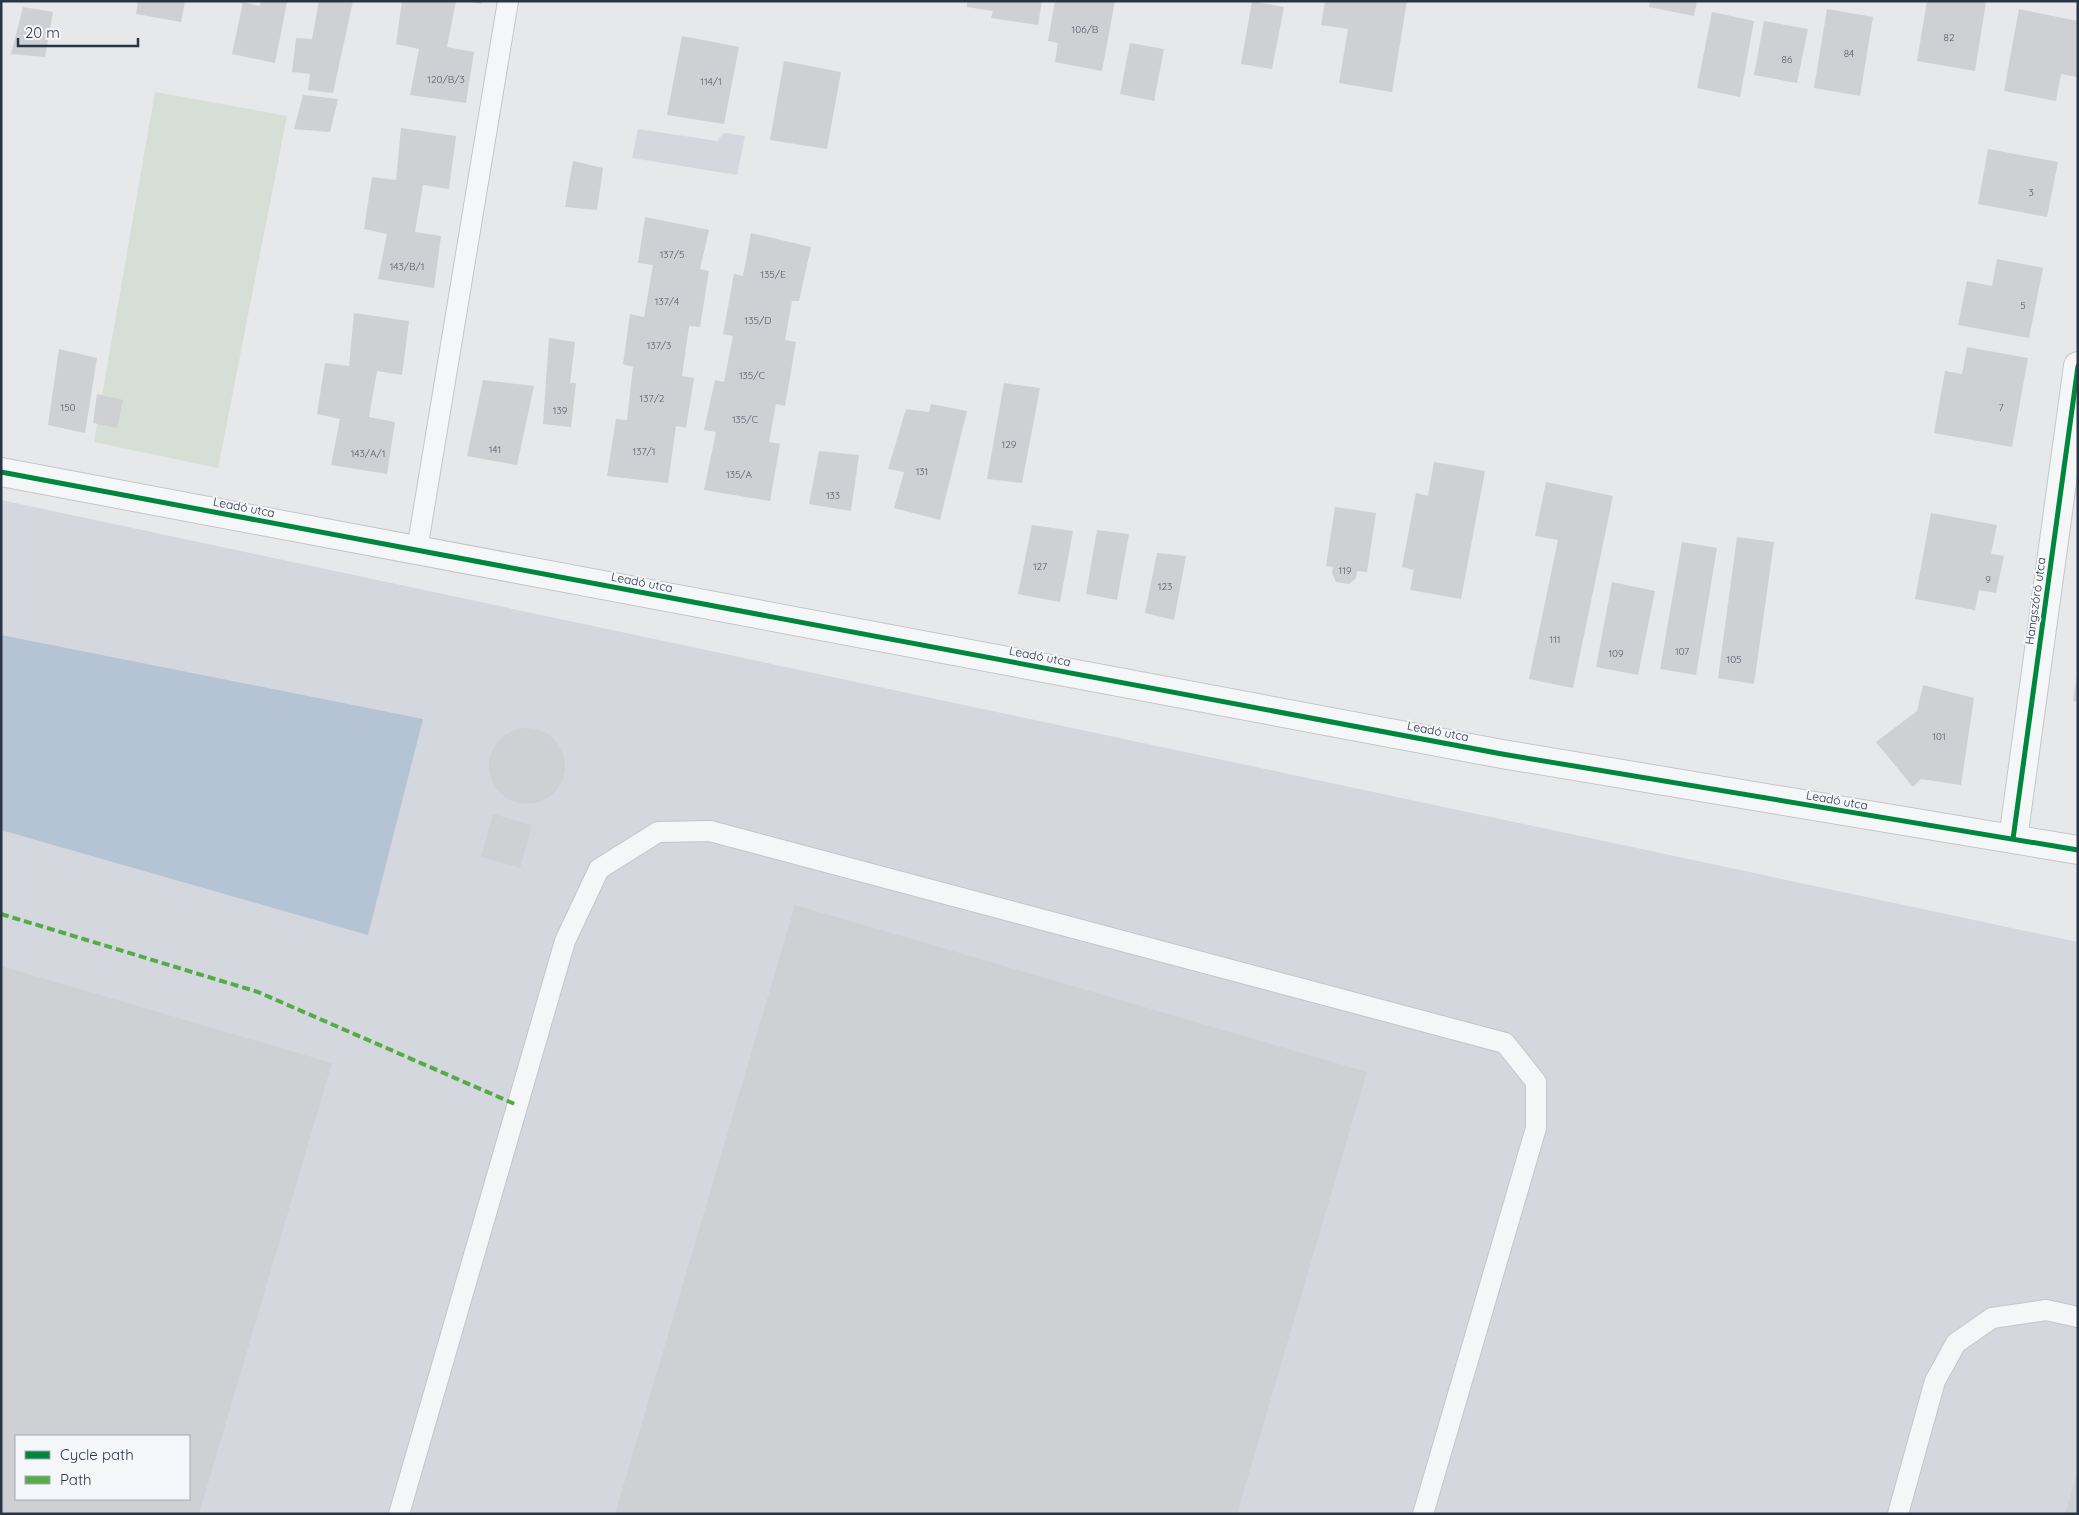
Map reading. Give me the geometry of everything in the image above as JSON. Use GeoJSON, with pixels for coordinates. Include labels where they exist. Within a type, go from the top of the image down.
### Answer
{"type":"FeatureCollection","features":[{"type":"Feature","properties":{"kind":"street","name":"Hangszóró utca"},"geometry":{"type":"LineString","coordinates":[[2013,840],[2078,366]]}},
{"type":"Feature","properties":{"kind":"street","name":"Leadó utca"},"geometry":{"type":"LineString","coordinates":[[1,472],[1502,754],[2078,850]]}},
{"type":"Feature","properties":{"kind":"lane"},"geometry":{"type":"LineString","coordinates":[[417,550],[508,1]]}},
{"type":"Feature","properties":{"kind":"lane"},"geometry":{"type":"LineString","coordinates":[[399,1514],[565,940],[599,869],[658,832],[710,831],[1505,1043],[1536,1082],[1536,1128],[1423,1514]]}},
{"type":"Feature","properties":{"kind":"lane"},"geometry":{"type":"LineString","coordinates":[[1898,1514],[1936,1381],[1956,1343],[1992,1318],[2046,1310],[2078,1317]]}},
{"type":"Feature","properties":{"kind":"shaded area"},"geometry":{"type":"Polygon","coordinates":[[[155,92],[287,116],[218,468],[94,442],[155,92]]]}},
{"type":"Feature","properties":{"kind":"shaded area"},"geometry":{"type":"Polygon","coordinates":[[[638,129],[717,141],[724,133],[745,136],[737,175],[632,158],[638,129]]]}},
{"type":"Feature","properties":{"kind":"shaded area"},"geometry":{"type":"Polygon","coordinates":[[[1,500],[2078,942],[2078,1514],[1,1514],[1,500]]]}},
{"type":"Feature","properties":{"kind":"water"},"geometry":{"type":"Polygon","coordinates":[[[1,635],[423,719],[368,935],[1,830],[1,635]]]}},
{"type":"Feature","properties":{"kind":"building"},"geometry":{"type":"Polygon","coordinates":[[[138,1],[185,1],[181,22],[136,14],[138,1]]]}},
{"type":"Feature","properties":{"kind":"building"},"geometry":{"type":"Polygon","coordinates":[[[262,1],[287,2],[275,63],[232,54],[243,2],[259,6],[262,1]]]}},
{"type":"Feature","properties":{"kind":"building"},"geometry":{"type":"Polygon","coordinates":[[[319,1],[353,1],[333,93],[308,90],[310,74],[292,72],[296,38],[312,39],[319,1]]]}},
{"type":"Feature","properties":{"kind":"building"},"geometry":{"type":"Polygon","coordinates":[[[402,1],[456,1],[447,47],[474,52],[466,103],[410,95],[419,49],[396,44],[402,1]]]}},
{"type":"Feature","properties":{"kind":"building"},"geometry":{"type":"Polygon","coordinates":[[[467,1],[481,1],[481,4],[467,1]]]}},
{"type":"Feature","properties":{"kind":"building"},"geometry":{"type":"Polygon","coordinates":[[[967,1],[1042,1],[1038,25],[991,18],[993,11],[967,7],[967,1]]]}},
{"type":"Feature","properties":{"kind":"building"},"geometry":{"type":"Polygon","coordinates":[[[1055,1],[1115,1],[1102,71],[1055,62],[1058,43],[1048,41],[1055,1]]]}},
{"type":"Feature","properties":{"kind":"building"},"geometry":{"type":"Polygon","coordinates":[[[1252,1],[1284,7],[1272,69],[1241,64],[1252,1]]]}},
{"type":"Feature","properties":{"kind":"building"},"geometry":{"type":"Polygon","coordinates":[[[1325,1],[1407,1],[1392,92],[1339,83],[1348,29],[1321,25],[1325,1]]]}},
{"type":"Feature","properties":{"kind":"building"},"geometry":{"type":"Polygon","coordinates":[[[1650,1],[1697,1],[1694,16],[1649,7],[1650,1]]]}},
{"type":"Feature","properties":{"kind":"building"},"geometry":{"type":"Polygon","coordinates":[[[1927,1],[1986,2],[1975,71],[1917,61],[1927,1]]]}},
{"type":"Feature","properties":{"kind":"building"},"geometry":{"type":"Polygon","coordinates":[[[23,7],[53,12],[45,57],[11,54],[23,7]]]}},
{"type":"Feature","properties":{"kind":"building"},"geometry":{"type":"Polygon","coordinates":[[[1827,9],[1873,17],[1860,96],[1814,88],[1827,9]]]}},
{"type":"Feature","properties":{"kind":"building"},"geometry":{"type":"Polygon","coordinates":[[[2019,9],[2078,21],[2077,77],[2061,74],[2056,101],[2004,91],[2019,9]]]}},
{"type":"Feature","properties":{"kind":"building"},"geometry":{"type":"Polygon","coordinates":[[[1712,12],[1754,21],[1740,97],[1697,88],[1712,12]]]}},
{"type":"Feature","properties":{"kind":"building"},"geometry":{"type":"Polygon","coordinates":[[[1764,21],[1808,29],[1797,83],[1754,75],[1764,21]]]}},
{"type":"Feature","properties":{"kind":"building"},"geometry":{"type":"Polygon","coordinates":[[[682,36],[739,47],[724,124],[667,115],[682,36]]]}},
{"type":"Feature","properties":{"kind":"building"},"geometry":{"type":"Polygon","coordinates":[[[1130,43],[1164,49],[1154,101],[1120,94],[1130,43]]]}},
{"type":"Feature","properties":{"kind":"building"},"geometry":{"type":"Polygon","coordinates":[[[784,61],[841,72],[827,149],[770,140],[784,61]]]}},
{"type":"Feature","properties":{"kind":"building"},"geometry":{"type":"Polygon","coordinates":[[[303,95],[338,99],[330,132],[294,129],[303,95]]]}},
{"type":"Feature","properties":{"kind":"building"},"geometry":{"type":"Polygon","coordinates":[[[401,128],[456,136],[449,189],[423,185],[415,232],[441,236],[434,288],[378,279],[387,234],[364,229],[372,177],[396,180],[401,128]]]}},
{"type":"Feature","properties":{"kind":"building"},"geometry":{"type":"Polygon","coordinates":[[[1988,149],[2058,162],[2047,217],[1978,204],[1988,149]]]}},
{"type":"Feature","properties":{"kind":"building"},"geometry":{"type":"Polygon","coordinates":[[[573,161],[603,168],[597,210],[565,207],[573,161]]]}},
{"type":"Feature","properties":{"kind":"building"},"geometry":{"type":"Polygon","coordinates":[[[645,217],[709,230],[700,269],[709,271],[700,327],[689,326],[682,376],[694,378],[686,428],[676,426],[668,483],[607,476],[616,419],[627,420],[633,367],[623,364],[630,314],[644,317],[653,265],[638,263],[645,217]]]}},
{"type":"Feature","properties":{"kind":"building"},"geometry":{"type":"Polygon","coordinates":[[[751,233],[811,247],[799,301],[792,301],[785,340],[796,342],[785,406],[776,404],[769,442],[780,444],[770,501],[704,490],[716,432],[704,430],[715,380],[724,382],[733,336],[723,334],[734,274],[743,276],[751,233]]]}},
{"type":"Feature","properties":{"kind":"building"},"geometry":{"type":"Polygon","coordinates":[[[1997,259],[2043,268],[2029,338],[1958,325],[1967,281],[1992,286],[1997,259]]]}},
{"type":"Feature","properties":{"kind":"building"},"geometry":{"type":"Polygon","coordinates":[[[354,313],[409,321],[402,375],[377,371],[369,417],[395,422],[387,474],[331,465],[340,419],[317,414],[325,363],[349,366],[354,313]]]}},
{"type":"Feature","properties":{"kind":"building"},"geometry":{"type":"Polygon","coordinates":[[[549,338],[575,342],[570,383],[576,383],[571,427],[543,424],[549,338]]]}},
{"type":"Feature","properties":{"kind":"building"},"geometry":{"type":"Polygon","coordinates":[[[1967,347],[2028,358],[2012,447],[1934,433],[1945,371],[1962,374],[1967,347]]]}},
{"type":"Feature","properties":{"kind":"building"},"geometry":{"type":"Polygon","coordinates":[[[59,349],[97,358],[85,433],[48,425],[59,349]]]}},
{"type":"Feature","properties":{"kind":"building"},"geometry":{"type":"Polygon","coordinates":[[[483,380],[534,386],[517,465],[467,456],[483,380]]]}},
{"type":"Feature","properties":{"kind":"building"},"geometry":{"type":"Polygon","coordinates":[[[1004,383],[1040,388],[1022,483],[987,479],[1004,383]]]}},
{"type":"Feature","properties":{"kind":"building"},"geometry":{"type":"Polygon","coordinates":[[[97,394],[123,400],[117,428],[93,423],[97,394]]]}},
{"type":"Feature","properties":{"kind":"building"},"geometry":{"type":"Polygon","coordinates":[[[931,404],[967,411],[940,520],[894,508],[904,472],[888,469],[906,409],[929,412],[931,404]]]}},
{"type":"Feature","properties":{"kind":"building"},"geometry":{"type":"Polygon","coordinates":[[[819,451],[859,455],[851,511],[809,504],[819,451]]]}},
{"type":"Feature","properties":{"kind":"building"},"geometry":{"type":"Polygon","coordinates":[[[1434,462],[1485,471],[1461,599],[1410,590],[1414,570],[1402,567],[1416,493],[1428,496],[1434,462]]]}},
{"type":"Feature","properties":{"kind":"building"},"geometry":{"type":"Polygon","coordinates":[[[1546,482],[1613,496],[1573,688],[1529,679],[1558,540],[1535,536],[1546,482]]]}},
{"type":"Feature","properties":{"kind":"building"},"geometry":{"type":"Polygon","coordinates":[[[1335,507],[1376,513],[1367,572],[1357,571],[1356,578],[1349,584],[1336,582],[1332,573],[1333,567],[1326,566],[1335,507]]]}},
{"type":"Feature","properties":{"kind":"building"},"geometry":{"type":"Polygon","coordinates":[[[1931,513],[1997,525],[1991,554],[2004,556],[1996,593],[1979,590],[1975,610],[1915,599],[1931,513]]]}},
{"type":"Feature","properties":{"kind":"building"},"geometry":{"type":"Polygon","coordinates":[[[1032,525],[1073,531],[1060,602],[1018,594],[1032,525]]]}},
{"type":"Feature","properties":{"kind":"building"},"geometry":{"type":"Polygon","coordinates":[[[1097,530],[1129,534],[1117,600],[1086,594],[1097,530]]]}},
{"type":"Feature","properties":{"kind":"building"},"geometry":{"type":"Polygon","coordinates":[[[1737,537],[1774,542],[1754,684],[1718,678],[1737,537]]]}},
{"type":"Feature","properties":{"kind":"building"},"geometry":{"type":"Polygon","coordinates":[[[1682,542],[1717,548],[1696,675],[1660,669],[1682,542]]]}},
{"type":"Feature","properties":{"kind":"building"},"geometry":{"type":"Polygon","coordinates":[[[1157,553],[1186,556],[1174,620],[1145,613],[1157,553]]]}},
{"type":"Feature","properties":{"kind":"building"},"geometry":{"type":"Polygon","coordinates":[[[1612,582],[1655,591],[1638,675],[1596,667],[1612,582]]]}},
{"type":"Feature","properties":{"kind":"building"},"geometry":{"type":"Polygon","coordinates":[[[2078,675],[2078,702],[2073,701],[2078,675]]]}},
{"type":"Feature","properties":{"kind":"building"},"geometry":{"type":"Polygon","coordinates":[[[1923,685],[1974,698],[1961,785],[1921,779],[1913,787],[1876,742],[1917,711],[1923,685]]]}},
{"type":"Feature","properties":{"kind":"building"},"geometry":{"type":"Polygon","coordinates":[[[527,728],[541,731],[554,739],[562,752],[565,766],[562,780],[554,793],[541,801],[527,804],[513,801],[500,793],[492,780],[489,766],[492,752],[500,739],[513,731],[527,728]]]}},
{"type":"Feature","properties":{"kind":"building"},"geometry":{"type":"Polygon","coordinates":[[[493,814],[532,825],[520,868],[481,857],[493,814]]]}},
{"type":"Feature","properties":{"kind":"building"},"geometry":{"type":"Polygon","coordinates":[[[795,905],[1367,1072],[1237,1514],[615,1514],[795,905]]]}},
{"type":"Feature","properties":{"kind":"building"},"geometry":{"type":"Polygon","coordinates":[[[1,966],[332,1063],[199,1514],[1,1514],[1,966]]]}},
{"type":"Feature","properties":{"kind":"building"},"geometry":{"type":"Polygon","coordinates":[[[2077,1473],[2078,1514],[2065,1514],[2077,1473]]]}},
{"type":"Feature","properties":{"kind":"marked path"},"geometry":{"type":"LineString","coordinates":[[1,914],[258,992],[517,1105]]}},
{"type":"Feature","properties":{"kind":"cycle path"},"geometry":{"type":"LineString","coordinates":[[2013,839],[2078,366]]}},
{"type":"Feature","properties":{"kind":"cycle path"},"geometry":{"type":"LineString","coordinates":[[1,472],[1502,754],[2078,850]]}}]}
